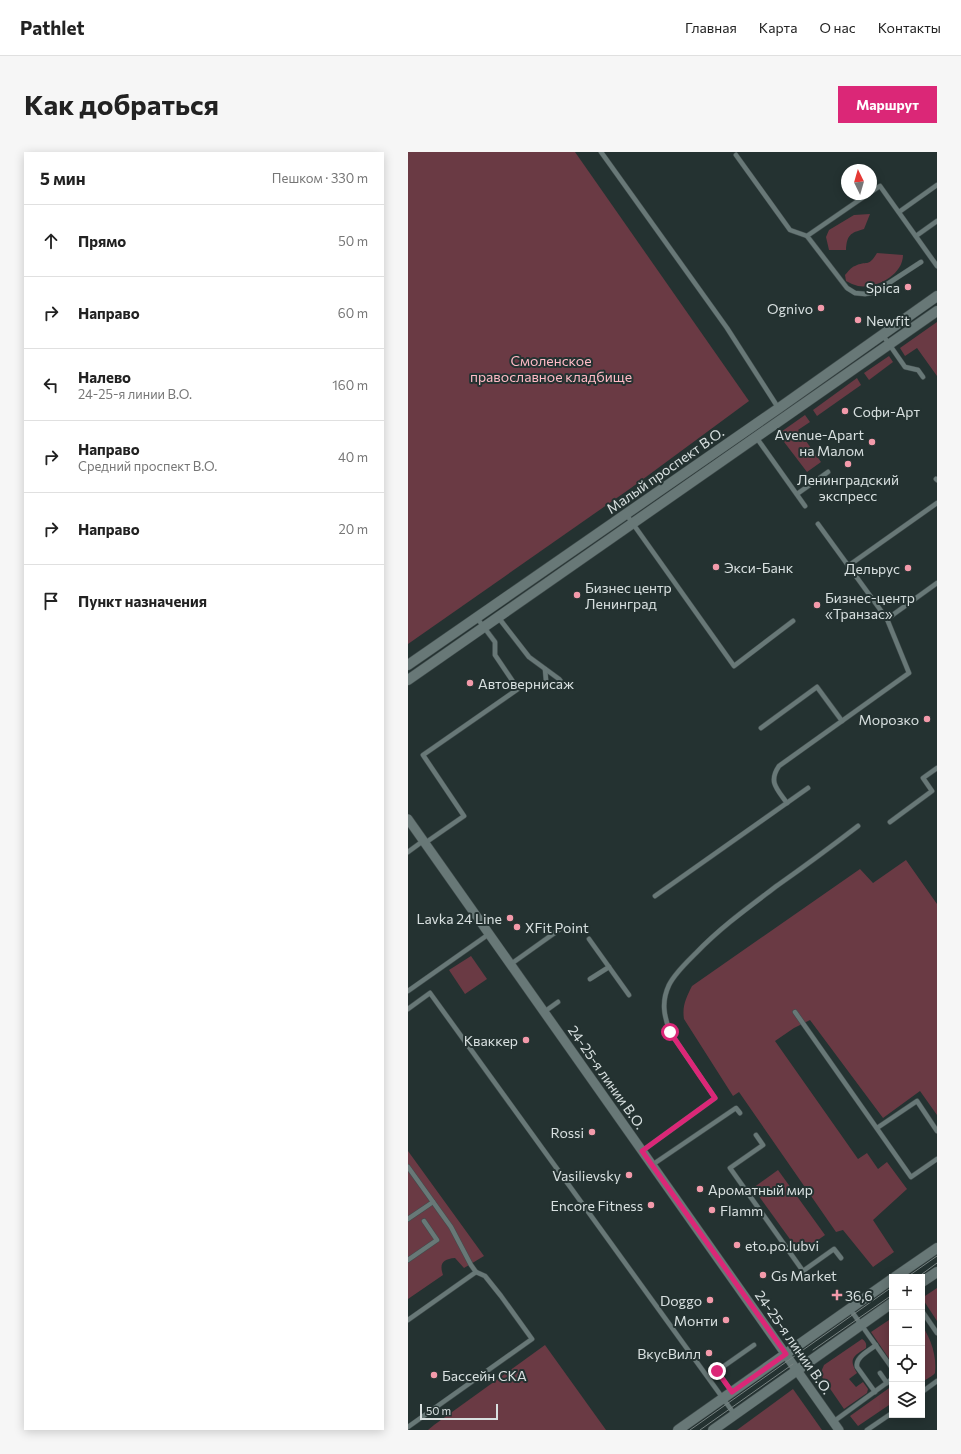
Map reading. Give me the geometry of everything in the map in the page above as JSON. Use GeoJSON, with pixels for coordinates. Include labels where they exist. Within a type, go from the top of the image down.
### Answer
{"type":"FeatureCollection","features":[{"type":"Feature","properties":{"kind":"main road","name":"Малый проспект В.О."},"geometry":{"type":"LineString","coordinates":[[782,413],[882,334],[937,296]]}},
{"type":"Feature","properties":{"kind":"main road","name":"Малый проспект В.О."},"geometry":{"type":"LineString","coordinates":[[408,665],[626,514],[889,344],[937,310]]}},
{"type":"Feature","properties":{"kind":"main road","name":"Малый проспект В.О."},"geometry":{"type":"LineString","coordinates":[[408,680],[633,523],[752,433]]}},
{"type":"Feature","properties":{"kind":"main road"},"geometry":{"type":"LineString","coordinates":[[900,1274],[937,1248]]}},
{"type":"Feature","properties":{"kind":"main road"},"geometry":{"type":"LineString","coordinates":[[925,1280],[937,1272]]}},
{"type":"Feature","properties":{"kind":"main road"},"geometry":{"type":"LineString","coordinates":[[678,1430],[889,1282]]}},
{"type":"Feature","properties":{"kind":"main road"},"geometry":{"type":"LineString","coordinates":[[713,1430],[889,1306]]}},
{"type":"Feature","properties":{"kind":"street","name":"24-25-я линии В.О."},"geometry":{"type":"LineString","coordinates":[[408,819],[839,1430]]}},
{"type":"Feature","properties":{"kind":"lane"},"geometry":{"type":"LineString","coordinates":[[601,152],[727,328],[782,413]]}},
{"type":"Feature","properties":{"kind":"lane"},"geometry":{"type":"LineString","coordinates":[[736,155],[790,230],[807,236],[847,288],[855,293],[865,294],[875,292],[921,262]]}},
{"type":"Feature","properties":{"kind":"lane"},"geometry":{"type":"LineString","coordinates":[[899,212],[937,185]]}},
{"type":"Feature","properties":{"kind":"lane"},"geometry":{"type":"LineString","coordinates":[[877,188],[880,186],[937,266]]}},
{"type":"Feature","properties":{"kind":"lane"},"geometry":{"type":"LineString","coordinates":[[807,236],[859,200]]}},
{"type":"Feature","properties":{"kind":"lane"},"geometry":{"type":"LineString","coordinates":[[916,236],[937,221]]}},
{"type":"Feature","properties":{"kind":"lane"},"geometry":{"type":"LineString","coordinates":[[882,334],[905,367],[918,370],[923,377]]}},
{"type":"Feature","properties":{"kind":"lane"},"geometry":{"type":"LineString","coordinates":[[752,433],[805,506]]}},
{"type":"Feature","properties":{"kind":"lane"},"geometry":{"type":"LineString","coordinates":[[797,494],[828,472]]}},
{"type":"Feature","properties":{"kind":"lane"},"geometry":{"type":"LineString","coordinates":[[848,566],[937,503]]}},
{"type":"Feature","properties":{"kind":"lane"},"geometry":{"type":"LineString","coordinates":[[626,514],[734,666],[793,621]]}},
{"type":"Feature","properties":{"kind":"lane"},"geometry":{"type":"LineString","coordinates":[[787,803],[777,790],[774,782],[774,774],[779,766],[909,673],[887,619],[818,524]]}},
{"type":"Feature","properties":{"kind":"lane"},"geometry":{"type":"LineString","coordinates":[[887,619],[937,583]]}},
{"type":"Feature","properties":{"kind":"lane"},"geometry":{"type":"LineString","coordinates":[[498,617],[529,658],[559,678],[563,684]]}},
{"type":"Feature","properties":{"kind":"lane"},"geometry":{"type":"LineString","coordinates":[[408,852],[464,816],[423,755],[518,689],[496,655],[495,642],[477,618]]}},
{"type":"Feature","properties":{"kind":"lane"},"geometry":{"type":"LineString","coordinates":[[545,669],[546,680]]}},
{"type":"Feature","properties":{"kind":"lane"},"geometry":{"type":"LineString","coordinates":[[761,728],[817,688],[842,721]]}},
{"type":"Feature","properties":{"kind":"lane"},"geometry":{"type":"LineString","coordinates":[[890,822],[932,791],[923,778],[937,768]]}},
{"type":"Feature","properties":{"kind":"lane"},"geometry":{"type":"LineString","coordinates":[[655,896],[808,788]]}},
{"type":"Feature","properties":{"kind":"lane"},"geometry":{"type":"LineString","coordinates":[[642,1151],[715,1098],[670,1032],[666,1022],[663,1010],[665,997],[670,985],[680,970],[711,937],[730,921],[858,826]]}},
{"type":"Feature","properties":{"kind":"lane"},"geometry":{"type":"LineString","coordinates":[[511,964],[563,928]]}},
{"type":"Feature","properties":{"kind":"lane"},"geometry":{"type":"LineString","coordinates":[[408,991],[489,934]]}},
{"type":"Feature","properties":{"kind":"lane"},"geometry":{"type":"LineString","coordinates":[[589,939],[629,995]]}},
{"type":"Feature","properties":{"kind":"lane"},"geometry":{"type":"LineString","coordinates":[[590,979],[609,967]]}},
{"type":"Feature","properties":{"kind":"lane"},"geometry":{"type":"LineString","coordinates":[[408,1009],[430,993],[735,1414]]}},
{"type":"Feature","properties":{"kind":"lane"},"geometry":{"type":"LineString","coordinates":[[544,1012],[558,1002]]}},
{"type":"Feature","properties":{"kind":"lane"},"geometry":{"type":"LineString","coordinates":[[795,1012],[910,1177],[937,1159]]}},
{"type":"Feature","properties":{"kind":"lane"},"geometry":{"type":"LineString","coordinates":[[877,1128],[917,1101],[937,1131]]}},
{"type":"Feature","properties":{"kind":"lane"},"geometry":{"type":"LineString","coordinates":[[652,1165],[736,1108],[740,1113]]}},
{"type":"Feature","properties":{"kind":"lane"},"geometry":{"type":"LineString","coordinates":[[756,1135],[763,1145],[730,1168],[803,1271],[834,1249],[841,1258]]}},
{"type":"Feature","properties":{"kind":"lane"},"geometry":{"type":"LineString","coordinates":[[408,1167],[451,1227],[476,1272],[485,1276],[532,1339],[408,1427]]}},
{"type":"Feature","properties":{"kind":"lane"},"geometry":{"type":"LineString","coordinates":[[408,1219],[433,1202]]}},
{"type":"Feature","properties":{"kind":"lane"},"geometry":{"type":"LineString","coordinates":[[408,1260],[437,1240],[424,1221]]}},
{"type":"Feature","properties":{"kind":"lane"},"geometry":{"type":"LineString","coordinates":[[408,1320],[476,1272]]}},
{"type":"Feature","properties":{"kind":"lane"},"geometry":{"type":"LineString","coordinates":[[850,1309],[889,1364]]}},
{"type":"Feature","properties":{"kind":"lane"},"geometry":{"type":"LineString","coordinates":[[925,1315],[937,1333]]}},
{"type":"Feature","properties":{"kind":"lane"},"geometry":{"type":"LineString","coordinates":[[732,1392],[717,1371],[754,1345]]}},
{"type":"Feature","properties":{"kind":"lane"},"geometry":{"type":"LineString","coordinates":[[875,1392],[857,1367],[856,1363],[858,1359],[876,1345]]}},
{"type":"Feature","properties":{"kind":"lane"},"geometry":{"type":"LineString","coordinates":[[866,1353],[869,1357]]}},
{"type":"Feature","properties":{"kind":"lane"},"geometry":{"type":"LineString","coordinates":[[833,1422],[887,1383],[880,1373]]}},
{"type":"Feature","properties":{"kind":"lane"},"geometry":{"type":"LineString","coordinates":[[925,1390],[937,1381]]}},
{"type":"Feature","properties":{"kind":"lane"},"geometry":{"type":"LineString","coordinates":[[867,1430],[889,1415]]}},
{"type":"Feature","properties":{"kind":"green space","name":"Смоленское православное кладбище"},"geometry":{"type":"Polygon","coordinates":[[[408,152],[575,152],[749,401],[631,488],[408,644],[408,152]]]}},
{"type":"Feature","properties":{"kind":"green space"},"geometry":{"type":"Polygon","coordinates":[[[870,214],[864,229],[852,233],[848,238],[846,250],[829,250],[826,237],[829,230],[854,215],[870,214]]]}},
{"type":"Feature","properties":{"kind":"green space"},"geometry":{"type":"Polygon","coordinates":[[[877,253],[903,255],[902,262],[894,274],[880,283],[873,285],[856,286],[846,281],[845,275],[851,268],[871,261],[877,253]]]}},
{"type":"Feature","properties":{"kind":"green space"},"geometry":{"type":"Polygon","coordinates":[[[937,322],[937,376],[917,348],[905,356],[900,348],[937,322]]]}},
{"type":"Feature","properties":{"kind":"green space"},"geometry":{"type":"Polygon","coordinates":[[[889,356],[893,362],[869,380],[864,373],[889,356]]]}},
{"type":"Feature","properties":{"kind":"green space"},"geometry":{"type":"Polygon","coordinates":[[[857,378],[861,385],[817,416],[813,410],[857,378]]]}},
{"type":"Feature","properties":{"kind":"green space"},"geometry":{"type":"Polygon","coordinates":[[[805,415],[810,422],[798,430],[821,462],[807,472],[778,434],[805,415]]]}},
{"type":"Feature","properties":{"kind":"green space"},"geometry":{"type":"Polygon","coordinates":[[[906,860],[937,904],[937,1115],[920,1091],[883,1118],[810,1020],[794,1028],[775,1041],[858,1159],[867,1153],[878,1169],[887,1162],[907,1189],[873,1220],[894,1252],[873,1267],[843,1230],[836,1232],[739,1092],[733,1096],[684,1019],[684,1006],[692,986],[860,869],[873,883],[906,860]]]}},
{"type":"Feature","properties":{"kind":"green space"},"geometry":{"type":"Polygon","coordinates":[[[471,956],[487,979],[465,994],[449,970],[471,956]]]}},
{"type":"Feature","properties":{"kind":"green space"},"geometry":{"type":"Polygon","coordinates":[[[408,1151],[484,1256],[464,1268],[455,1258],[448,1259],[443,1262],[442,1265],[443,1275],[408,1299],[408,1151]]]}},
{"type":"Feature","properties":{"kind":"green space"},"geometry":{"type":"Polygon","coordinates":[[[778,1170],[825,1235],[800,1253],[753,1188],[778,1170]]]}},
{"type":"Feature","properties":{"kind":"green space"},"geometry":{"type":"Polygon","coordinates":[[[937,1288],[937,1321],[925,1303],[925,1296],[937,1288]]]}},
{"type":"Feature","properties":{"kind":"green space"},"geometry":{"type":"Polygon","coordinates":[[[889,1320],[889,1359],[871,1332],[889,1320]]]}},
{"type":"Feature","properties":{"kind":"green space"},"geometry":{"type":"Polygon","coordinates":[[[925,1331],[933,1348],[935,1361],[934,1374],[925,1380],[925,1331]]]}},
{"type":"Feature","properties":{"kind":"green space"},"geometry":{"type":"Polygon","coordinates":[[[862,1339],[866,1342],[866,1348],[858,1353],[854,1358],[853,1364],[857,1373],[849,1379],[856,1387],[863,1382],[868,1389],[867,1393],[844,1409],[822,1377],[821,1372],[824,1365],[862,1339]]]}},
{"type":"Feature","properties":{"kind":"green space"},"geometry":{"type":"Polygon","coordinates":[[[545,1345],[606,1430],[428,1430],[434,1425],[545,1345]]]}},
{"type":"Feature","properties":{"kind":"green space"},"geometry":{"type":"Polygon","coordinates":[[[889,1388],[889,1405],[858,1426],[850,1416],[889,1388]]]}},
{"type":"Feature","properties":{"kind":"green space"},"geometry":{"type":"Polygon","coordinates":[[[793,1389],[822,1430],[737,1430],[793,1389]]]}},
{"type":"Feature","properties":{"kind":"tram line"},"geometry":{"type":"LineString","coordinates":[[911,1274],[937,1256]]}},
{"type":"Feature","properties":{"kind":"tram line"},"geometry":{"type":"LineString","coordinates":[[922,1274],[937,1263]]}},
{"type":"Feature","properties":{"kind":"tram line"},"geometry":{"type":"LineString","coordinates":[[690,1430],[889,1289]]}},
{"type":"Feature","properties":{"kind":"tram line"},"geometry":{"type":"LineString","coordinates":[[813,1350],[889,1297]]}},
{"type":"Feature","properties":{"kind":"tram line"},"geometry":{"type":"LineString","coordinates":[[700,1430],[793,1364]]}},
{"type":"Feature","properties":{"kind":"place","name":"Spica"},"geometry":{"type":"Point","coordinates":[908,287]}},
{"type":"Feature","properties":{"kind":"place","name":"Ognivo"},"geometry":{"type":"Point","coordinates":[821,308]}},
{"type":"Feature","properties":{"kind":"place","name":"Newfit"},"geometry":{"type":"Point","coordinates":[858,320]}},
{"type":"Feature","properties":{"kind":"place","name":"Софи-Арт"},"geometry":{"type":"Point","coordinates":[845,411]}},
{"type":"Feature","properties":{"kind":"place","name":"Аvenue-Apart на Малом"},"geometry":{"type":"Point","coordinates":[872,442]}},
{"type":"Feature","properties":{"kind":"place","name":"Ленинградский экспресс"},"geometry":{"type":"Point","coordinates":[848,464]}},
{"type":"Feature","properties":{"kind":"place","name":"Экси-Банк"},"geometry":{"type":"Point","coordinates":[716,567]}},
{"type":"Feature","properties":{"kind":"place","name":"Дельрус"},"geometry":{"type":"Point","coordinates":[908,568]}},
{"type":"Feature","properties":{"kind":"place","name":"Бизнес центр Ленинград"},"geometry":{"type":"Point","coordinates":[577,595]}},
{"type":"Feature","properties":{"kind":"place","name":"Бизнес-центр «Транзас»"},"geometry":{"type":"Point","coordinates":[817,605]}},
{"type":"Feature","properties":{"kind":"place","name":"Автовернисаж"},"geometry":{"type":"Point","coordinates":[470,683]}},
{"type":"Feature","properties":{"kind":"place","name":"Морозко"},"geometry":{"type":"Point","coordinates":[927,719]}},
{"type":"Feature","properties":{"kind":"place","name":"Lavka 24 Line"},"geometry":{"type":"Point","coordinates":[510,918]}},
{"type":"Feature","properties":{"kind":"place","name":"XFit Point"},"geometry":{"type":"Point","coordinates":[517,927]}},
{"type":"Feature","properties":{"kind":"place","name":"Кваккер"},"geometry":{"type":"Point","coordinates":[526,1040]}},
{"type":"Feature","properties":{"kind":"place","name":"Rossi"},"geometry":{"type":"Point","coordinates":[592,1132]}},
{"type":"Feature","properties":{"kind":"place","name":"Vasilievsky"},"geometry":{"type":"Point","coordinates":[629,1175]}},
{"type":"Feature","properties":{"kind":"place","name":"Ароматный мир"},"geometry":{"type":"Point","coordinates":[700,1189]}},
{"type":"Feature","properties":{"kind":"place","name":"Encore Fitness"},"geometry":{"type":"Point","coordinates":[651,1205]}},
{"type":"Feature","properties":{"kind":"place","name":"Flamm"},"geometry":{"type":"Point","coordinates":[712,1210]}},
{"type":"Feature","properties":{"kind":"place","name":"eto.po.lubvi"},"geometry":{"type":"Point","coordinates":[737,1245]}},
{"type":"Feature","properties":{"kind":"place","name":"Gs Market"},"geometry":{"type":"Point","coordinates":[763,1275]}},
{"type":"Feature","properties":{"kind":"place","name":"36,6"},"geometry":{"type":"Point","coordinates":[837,1295]}},
{"type":"Feature","properties":{"kind":"place","name":"Doggo"},"geometry":{"type":"Point","coordinates":[710,1300]}},
{"type":"Feature","properties":{"kind":"place","name":"Монти"},"geometry":{"type":"Point","coordinates":[726,1320]}},
{"type":"Feature","properties":{"kind":"place","name":"ВкусВилл"},"geometry":{"type":"Point","coordinates":[709,1353]}},
{"type":"Feature","properties":{"kind":"place","name":"Бассейн СКА"},"geometry":{"type":"Point","coordinates":[434,1375]}},
{"type":"Feature","properties":{"kind":"route"},"geometry":{"type":"LineString","coordinates":[[670,1032],[715,1098],[642,1151],[786,1354],[732,1392],[717,1371]]}}]}
